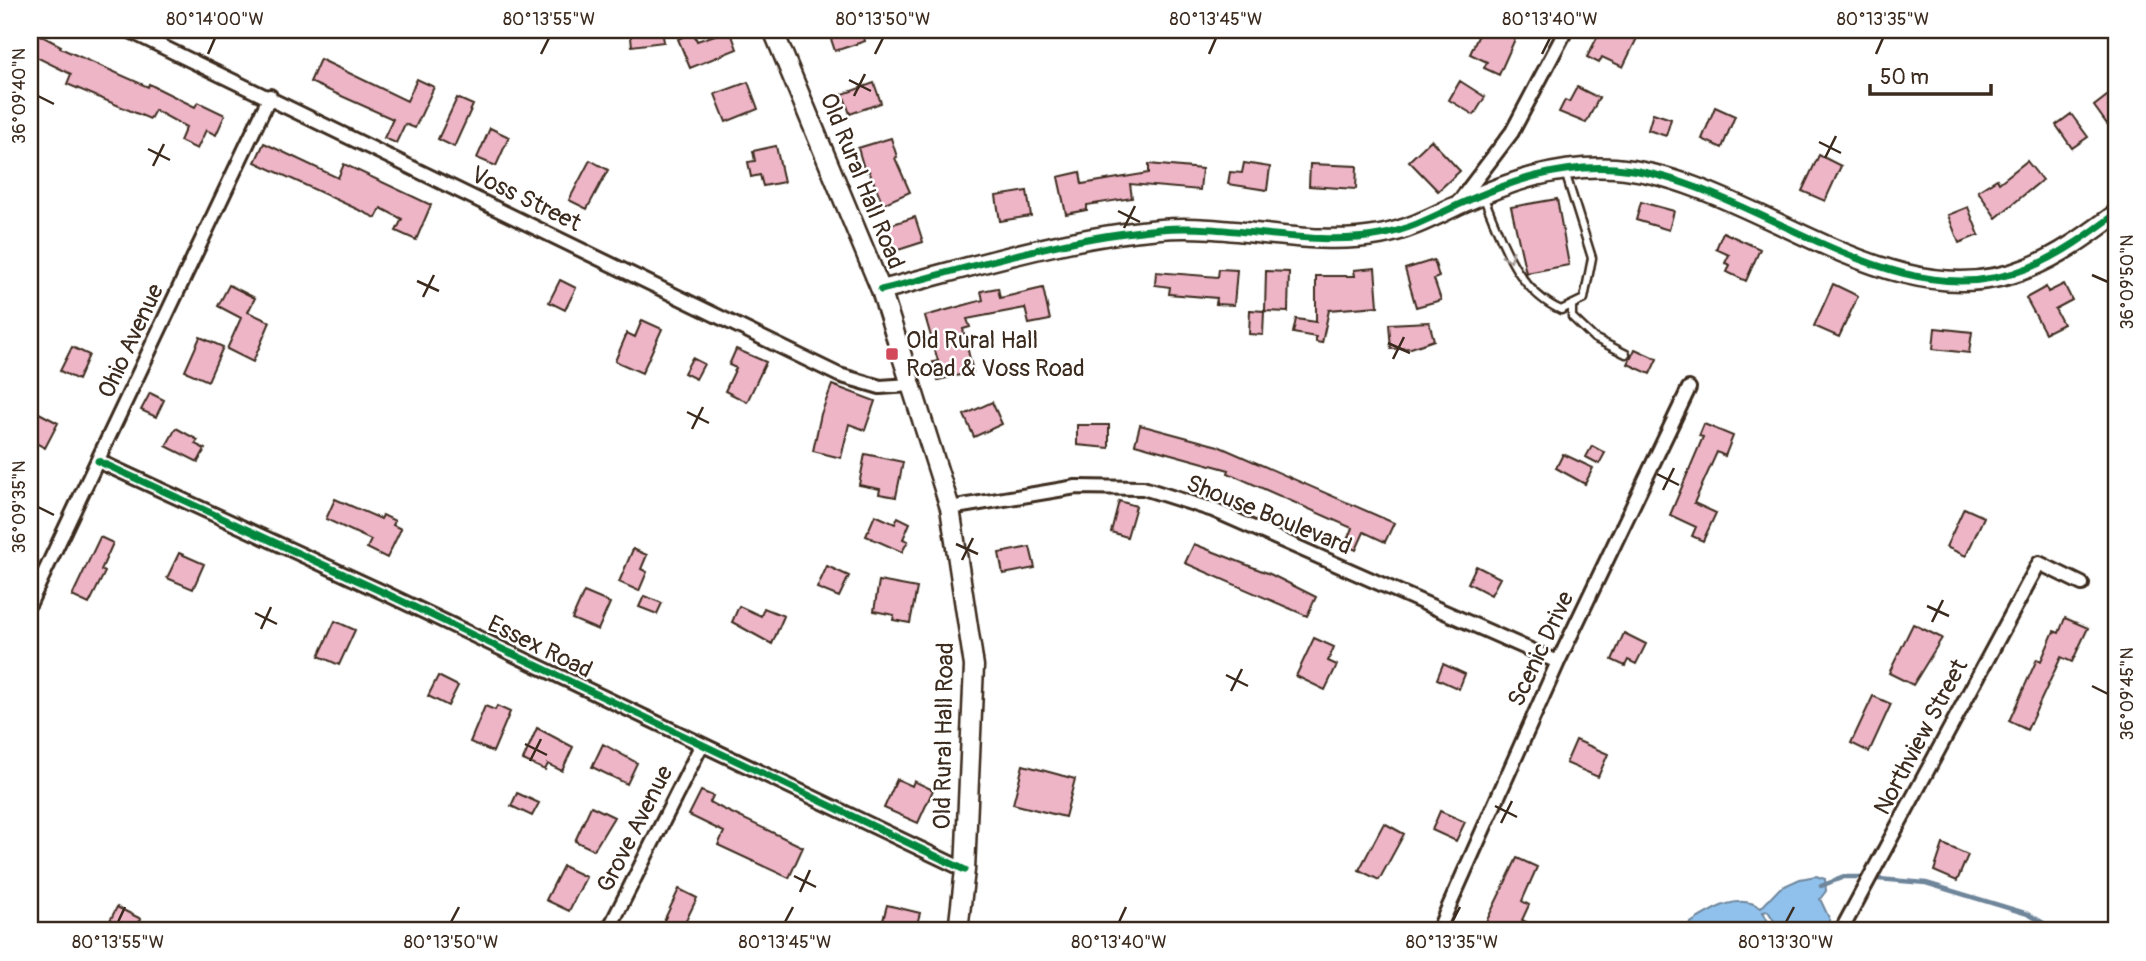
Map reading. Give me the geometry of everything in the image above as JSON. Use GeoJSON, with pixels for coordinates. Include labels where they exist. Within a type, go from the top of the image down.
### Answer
{"type":"FeatureCollection","features":[{"type":"Feature","properties":{"kind":"street","name":"Voss Street"},"geometry":{"type":"LineString","coordinates":[[128,30],[270,96],[839,375],[880,387],[911,385]]}},
{"type":"Feature","properties":{"kind":"street","name":"Old Rural Hall Road"},"geometry":{"type":"LineString","coordinates":[[774,30],[881,290],[950,508],[974,666],[965,870],[958,931]]}},
{"type":"Feature","properties":{"kind":"street"},"geometry":{"type":"LineString","coordinates":[[1456,206],[1512,132],[1566,30]]}},
{"type":"Feature","properties":{"kind":"street","name":"Ohio Avenue"},"geometry":{"type":"LineString","coordinates":[[30,603],[270,96]]}},
{"type":"Feature","properties":{"kind":"street"},"geometry":{"type":"LineString","coordinates":[[881,290],[1051,247],[1115,234],[1203,227],[1356,239],[1420,223],[1513,182],[1564,170],[1611,167],[1669,177],[1710,191],[1843,251],[1899,272],[1927,279],[1986,279],[2029,268],[2116,214]]}},
{"type":"Feature","properties":{"kind":"street","name":"Scenic Drive"},"geometry":{"type":"LineString","coordinates":[[1438,931],[1558,662],[1689,388]]}},
{"type":"Feature","properties":{"kind":"street","name":"Essex Road"},"geometry":{"type":"LineString","coordinates":[[98,461],[387,594],[965,870]]}},
{"type":"Feature","properties":{"kind":"street","name":"Shouse Boulevard"},"geometry":{"type":"LineString","coordinates":[[950,508],[1076,487],[1143,488],[1213,510],[1558,662]]}},
{"type":"Feature","properties":{"kind":"street","name":"Northview Street"},"geometry":{"type":"LineString","coordinates":[[1841,931],[2039,563],[2082,584]]}},
{"type":"Feature","properties":{"kind":"street","name":"Grove Avenue"},"geometry":{"type":"LineString","coordinates":[[608,931],[701,746]]}},
{"type":"Feature","properties":{"kind":"lane"},"geometry":{"type":"LineString","coordinates":[[1483,194],[1513,266],[1542,302],[1561,310],[1584,299],[1592,258],[1564,170]]}},
{"type":"Feature","properties":{"kind":"lane"},"geometry":{"type":"LineString","coordinates":[[1572,305],[1573,317],[1594,338],[1626,354]]}},
{"type":"Feature","properties":{"kind":"water"},"geometry":{"type":"Polygon","coordinates":[[[1816,876],[1825,879],[1826,891],[1820,899],[1830,920],[1821,931],[1780,931],[1768,911],[1763,912],[1773,931],[1677,931],[1729,903],[1751,903],[1761,908],[1780,888],[1800,879],[1816,876]]]}},
{"type":"Feature","properties":{"kind":"building"},"geometry":{"type":"Polygon","coordinates":[[[630,30],[662,30],[664,42],[632,46],[630,30]]]}},
{"type":"Feature","properties":{"kind":"building"},"geometry":{"type":"Polygon","coordinates":[[[730,30],[737,49],[690,68],[678,39],[693,32],[697,41],[730,30]]]}},
{"type":"Feature","properties":{"kind":"building"},"geometry":{"type":"Polygon","coordinates":[[[828,30],[862,30],[865,41],[835,51],[828,30]]]}},
{"type":"Feature","properties":{"kind":"building"},"geometry":{"type":"Polygon","coordinates":[[[1481,30],[1519,30],[1499,75],[1484,68],[1487,62],[1470,54],[1481,30]]]}},
{"type":"Feature","properties":{"kind":"building"},"geometry":{"type":"Polygon","coordinates":[[[1601,30],[1641,30],[1623,67],[1602,57],[1599,63],[1587,57],[1601,30]]]}},
{"type":"Feature","properties":{"kind":"building"},"geometry":{"type":"Polygon","coordinates":[[[34,32],[61,46],[60,48],[148,87],[149,84],[195,107],[198,102],[225,115],[216,135],[206,130],[197,149],[180,141],[186,127],[155,110],[150,119],[67,84],[71,74],[30,54],[30,40],[34,32]]]}},
{"type":"Feature","properties":{"kind":"building"},"geometry":{"type":"Polygon","coordinates":[[[320,59],[407,101],[417,79],[434,87],[415,128],[405,124],[396,143],[384,138],[393,119],[310,82],[320,59]]]}},
{"type":"Feature","properties":{"kind":"building"},"geometry":{"type":"Polygon","coordinates":[[[1460,81],[1485,97],[1474,115],[1449,100],[1460,81]]]}},
{"type":"Feature","properties":{"kind":"building"},"geometry":{"type":"Polygon","coordinates":[[[748,82],[758,109],[726,122],[715,94],[748,82]]]}},
{"type":"Feature","properties":{"kind":"building"},"geometry":{"type":"Polygon","coordinates":[[[874,83],[881,103],[850,114],[843,94],[874,83]]]}},
{"type":"Feature","properties":{"kind":"building"},"geometry":{"type":"Polygon","coordinates":[[[1577,87],[1599,98],[1586,123],[1559,112],[1565,100],[1569,102],[1577,87]]]}},
{"type":"Feature","properties":{"kind":"building"},"geometry":{"type":"Polygon","coordinates":[[[2116,89],[2116,117],[2107,124],[2094,106],[2116,89]]]}},
{"type":"Feature","properties":{"kind":"building"},"geometry":{"type":"Polygon","coordinates":[[[457,98],[473,105],[454,147],[438,139],[457,98]]]}},
{"type":"Feature","properties":{"kind":"building"},"geometry":{"type":"Polygon","coordinates":[[[1715,107],[1735,116],[1722,148],[1702,139],[1715,107]]]}},
{"type":"Feature","properties":{"kind":"building"},"geometry":{"type":"Polygon","coordinates":[[[1653,113],[1671,119],[1666,136],[1648,130],[1653,113]]]}},
{"type":"Feature","properties":{"kind":"building"},"geometry":{"type":"Polygon","coordinates":[[[2071,114],[2088,137],[2072,148],[2056,125],[2071,114]]]}},
{"type":"Feature","properties":{"kind":"building"},"geometry":{"type":"Polygon","coordinates":[[[490,128],[509,137],[496,166],[477,158],[490,128]]]}},
{"type":"Feature","properties":{"kind":"building"},"geometry":{"type":"Polygon","coordinates":[[[891,138],[897,157],[895,158],[910,192],[883,204],[869,171],[865,172],[858,148],[891,138]]]}},
{"type":"Feature","properties":{"kind":"building"},"geometry":{"type":"Polygon","coordinates":[[[1431,140],[1460,171],[1438,191],[1409,161],[1431,140]]]}},
{"type":"Feature","properties":{"kind":"building"},"geometry":{"type":"Polygon","coordinates":[[[264,143],[338,178],[344,164],[431,205],[416,240],[396,231],[402,219],[381,208],[376,218],[255,162],[264,143]]]}},
{"type":"Feature","properties":{"kind":"building"},"geometry":{"type":"Polygon","coordinates":[[[776,146],[784,182],[763,186],[760,175],[751,177],[748,162],[755,161],[753,151],[776,146]]]}},
{"type":"Feature","properties":{"kind":"building"},"geometry":{"type":"Polygon","coordinates":[[[1819,155],[1841,166],[1825,201],[1802,191],[1819,155]]]}},
{"type":"Feature","properties":{"kind":"building"},"geometry":{"type":"Polygon","coordinates":[[[590,160],[608,170],[587,209],[569,200],[590,160]]]}},
{"type":"Feature","properties":{"kind":"building"},"geometry":{"type":"Polygon","coordinates":[[[2027,161],[2042,180],[1996,218],[1978,191],[1997,179],[1999,183],[2027,161]]]}},
{"type":"Feature","properties":{"kind":"building"},"geometry":{"type":"Polygon","coordinates":[[[1244,163],[1270,167],[1267,190],[1228,184],[1230,172],[1242,173],[1244,163]]]}},
{"type":"Feature","properties":{"kind":"building"},"geometry":{"type":"Polygon","coordinates":[[[1149,164],[1202,169],[1200,190],[1130,184],[1132,198],[1087,205],[1087,210],[1066,214],[1058,177],[1080,172],[1082,184],[1149,173],[1149,164]]]}},
{"type":"Feature","properties":{"kind":"building"},"geometry":{"type":"Polygon","coordinates":[[[1310,164],[1357,166],[1356,189],[1309,186],[1310,164]]]}},
{"type":"Feature","properties":{"kind":"building"},"geometry":{"type":"Polygon","coordinates":[[[1027,191],[1031,216],[1000,221],[996,196],[1027,191]]]}},
{"type":"Feature","properties":{"kind":"building"},"geometry":{"type":"Polygon","coordinates":[[[1557,199],[1569,265],[1526,273],[1511,207],[1557,199]]]}},
{"type":"Feature","properties":{"kind":"building"},"geometry":{"type":"Polygon","coordinates":[[[1641,202],[1674,211],[1669,230],[1636,220],[1641,202]]]}},
{"type":"Feature","properties":{"kind":"building"},"geometry":{"type":"Polygon","coordinates":[[[1968,207],[1979,235],[1959,243],[1948,215],[1968,207]]]}},
{"type":"Feature","properties":{"kind":"building"},"geometry":{"type":"Polygon","coordinates":[[[915,217],[923,242],[895,251],[887,226],[915,217]]]}},
{"type":"Feature","properties":{"kind":"building"},"geometry":{"type":"Polygon","coordinates":[[[1723,232],[1760,249],[1746,281],[1727,272],[1730,265],[1725,263],[1729,255],[1716,249],[1723,232]]]}},
{"type":"Feature","properties":{"kind":"building"},"geometry":{"type":"Polygon","coordinates":[[[1434,260],[1439,277],[1434,279],[1441,300],[1416,307],[1405,269],[1434,260]]]}},
{"type":"Feature","properties":{"kind":"building"},"geometry":{"type":"Polygon","coordinates":[[[1375,268],[1378,306],[1329,310],[1322,343],[1316,342],[1316,337],[1293,333],[1296,319],[1316,322],[1316,276],[1355,276],[1354,270],[1375,268]]]}},
{"type":"Feature","properties":{"kind":"building"},"geometry":{"type":"Polygon","coordinates":[[[1219,269],[1237,270],[1234,305],[1216,304],[1217,298],[1169,294],[1170,287],[1155,285],[1156,272],[1218,277],[1219,269]]]}},
{"type":"Feature","properties":{"kind":"building"},"geometry":{"type":"Polygon","coordinates":[[[1266,271],[1289,272],[1288,312],[1265,311],[1266,271]]]}},
{"type":"Feature","properties":{"kind":"building"},"geometry":{"type":"Polygon","coordinates":[[[560,280],[576,288],[565,310],[549,302],[560,280]]]}},
{"type":"Feature","properties":{"kind":"building"},"geometry":{"type":"Polygon","coordinates":[[[1833,284],[1858,296],[1839,337],[1814,326],[1833,284]]]}},
{"type":"Feature","properties":{"kind":"building"},"geometry":{"type":"Polygon","coordinates":[[[2064,284],[2072,300],[2055,309],[2063,324],[2045,333],[2026,298],[2046,287],[2048,292],[2064,284]]]}},
{"type":"Feature","properties":{"kind":"building"},"geometry":{"type":"Polygon","coordinates":[[[229,285],[255,298],[248,312],[270,322],[253,362],[227,349],[241,318],[218,306],[229,285]]]}},
{"type":"Feature","properties":{"kind":"building"},"geometry":{"type":"Polygon","coordinates":[[[998,288],[1000,298],[1043,288],[1050,320],[1029,324],[1025,308],[967,319],[970,327],[963,329],[973,372],[938,380],[933,362],[938,361],[925,316],[983,300],[981,291],[998,288]]]}},
{"type":"Feature","properties":{"kind":"building"},"geometry":{"type":"Polygon","coordinates":[[[1250,310],[1264,311],[1263,335],[1249,334],[1250,310]]]}},
{"type":"Feature","properties":{"kind":"building"},"geometry":{"type":"Polygon","coordinates":[[[642,320],[662,329],[642,373],[615,361],[627,333],[635,337],[642,320]]]}},
{"type":"Feature","properties":{"kind":"building"},"geometry":{"type":"Polygon","coordinates":[[[1429,322],[1434,340],[1411,348],[1391,349],[1389,324],[1429,322]]]}},
{"type":"Feature","properties":{"kind":"building"},"geometry":{"type":"Polygon","coordinates":[[[1935,328],[1972,332],[1969,353],[1933,349],[1935,328]]]}},
{"type":"Feature","properties":{"kind":"building"},"geometry":{"type":"Polygon","coordinates":[[[200,337],[223,347],[208,381],[185,371],[200,337]]]}},
{"type":"Feature","properties":{"kind":"building"},"geometry":{"type":"Polygon","coordinates":[[[72,347],[89,355],[78,380],[60,371],[72,347]]]}},
{"type":"Feature","properties":{"kind":"building"},"geometry":{"type":"Polygon","coordinates":[[[736,349],[766,362],[747,402],[725,391],[736,368],[729,365],[736,349]]]}},
{"type":"Feature","properties":{"kind":"building"},"geometry":{"type":"Polygon","coordinates":[[[1635,349],[1657,359],[1650,374],[1628,364],[1635,349]]]}},
{"type":"Feature","properties":{"kind":"building"},"geometry":{"type":"Polygon","coordinates":[[[692,358],[704,364],[696,379],[684,373],[692,358]]]}},
{"type":"Feature","properties":{"kind":"building"},"geometry":{"type":"Polygon","coordinates":[[[832,385],[875,401],[865,430],[849,424],[841,458],[813,451],[821,414],[832,385]]]}},
{"type":"Feature","properties":{"kind":"building"},"geometry":{"type":"Polygon","coordinates":[[[150,393],[164,400],[156,417],[141,410],[150,393]]]}},
{"type":"Feature","properties":{"kind":"building"},"geometry":{"type":"Polygon","coordinates":[[[992,402],[1002,424],[974,437],[964,415],[992,402]]]}},
{"type":"Feature","properties":{"kind":"building"},"geometry":{"type":"Polygon","coordinates":[[[39,413],[58,423],[45,448],[30,440],[30,432],[39,413]]]}},
{"type":"Feature","properties":{"kind":"building"},"geometry":{"type":"Polygon","coordinates":[[[1704,424],[1733,436],[1725,456],[1717,452],[1694,503],[1716,513],[1703,541],[1692,536],[1696,527],[1670,515],[1703,437],[1699,436],[1704,424]]]}},
{"type":"Feature","properties":{"kind":"building"},"geometry":{"type":"Polygon","coordinates":[[[1077,425],[1109,425],[1109,448],[1077,445],[1077,425]]]}},
{"type":"Feature","properties":{"kind":"building"},"geometry":{"type":"Polygon","coordinates":[[[1140,425],[1218,446],[1394,523],[1385,542],[1364,532],[1356,550],[1345,545],[1352,528],[1228,473],[1229,470],[1135,444],[1140,425]]]}},
{"type":"Feature","properties":{"kind":"building"},"geometry":{"type":"Polygon","coordinates":[[[176,428],[198,440],[195,444],[205,449],[198,462],[166,446],[176,428]]]}},
{"type":"Feature","properties":{"kind":"building"},"geometry":{"type":"Polygon","coordinates":[[[1592,446],[1605,453],[1599,464],[1586,457],[1592,446]]]}},
{"type":"Feature","properties":{"kind":"building"},"geometry":{"type":"Polygon","coordinates":[[[865,454],[903,462],[896,497],[879,494],[880,489],[859,485],[865,454]]]}},
{"type":"Feature","properties":{"kind":"building"},"geometry":{"type":"Polygon","coordinates":[[[1563,454],[1593,468],[1585,484],[1556,468],[1563,454]]]}},
{"type":"Feature","properties":{"kind":"building"},"geometry":{"type":"Polygon","coordinates":[[[335,499],[381,519],[383,515],[395,521],[393,525],[401,529],[387,558],[367,548],[371,540],[326,519],[335,499]]]}},
{"type":"Feature","properties":{"kind":"building"},"geometry":{"type":"Polygon","coordinates":[[[1119,501],[1136,506],[1127,537],[1111,532],[1119,501]]]}},
{"type":"Feature","properties":{"kind":"building"},"geometry":{"type":"Polygon","coordinates":[[[1964,508],[1984,517],[1966,556],[1946,547],[1964,508]]]}},
{"type":"Feature","properties":{"kind":"building"},"geometry":{"type":"Polygon","coordinates":[[[875,515],[895,524],[898,517],[910,523],[903,539],[908,541],[902,552],[866,536],[875,515]]]}},
{"type":"Feature","properties":{"kind":"building"},"geometry":{"type":"Polygon","coordinates":[[[100,537],[113,543],[101,570],[105,572],[89,604],[72,596],[100,537]]]}},
{"type":"Feature","properties":{"kind":"building"},"geometry":{"type":"Polygon","coordinates":[[[1194,544],[1270,574],[1316,597],[1307,616],[1185,563],[1194,544]]]}},
{"type":"Feature","properties":{"kind":"building"},"geometry":{"type":"Polygon","coordinates":[[[1030,547],[1035,568],[1003,574],[999,553],[1030,547]]]}},
{"type":"Feature","properties":{"kind":"building"},"geometry":{"type":"Polygon","coordinates":[[[633,549],[647,555],[641,569],[647,572],[639,591],[619,582],[633,549]]]}},
{"type":"Feature","properties":{"kind":"building"},"geometry":{"type":"Polygon","coordinates":[[[179,553],[204,564],[193,589],[167,578],[179,553]]]}},
{"type":"Feature","properties":{"kind":"building"},"geometry":{"type":"Polygon","coordinates":[[[827,566],[849,576],[839,597],[817,588],[827,566]]]}},
{"type":"Feature","properties":{"kind":"building"},"geometry":{"type":"Polygon","coordinates":[[[1476,566],[1500,578],[1491,595],[1468,583],[1476,566]]]}},
{"type":"Feature","properties":{"kind":"building"},"geometry":{"type":"Polygon","coordinates":[[[879,581],[917,588],[910,623],[893,620],[894,615],[874,611],[879,581]]]}},
{"type":"Feature","properties":{"kind":"building"},"geometry":{"type":"Polygon","coordinates":[[[584,592],[610,603],[598,630],[572,619],[584,592]]]}},
{"type":"Feature","properties":{"kind":"building"},"geometry":{"type":"Polygon","coordinates":[[[644,596],[662,603],[657,614],[639,607],[644,596]]]}},
{"type":"Feature","properties":{"kind":"building"},"geometry":{"type":"Polygon","coordinates":[[[739,606],[761,616],[764,608],[784,616],[772,644],[732,622],[739,606]]]}},
{"type":"Feature","properties":{"kind":"building"},"geometry":{"type":"Polygon","coordinates":[[[2065,618],[2088,628],[2072,662],[2061,657],[2027,730],[2009,721],[2037,659],[2041,661],[2054,631],[2059,633],[2065,618]]]}},
{"type":"Feature","properties":{"kind":"building"},"geometry":{"type":"Polygon","coordinates":[[[335,621],[355,630],[339,665],[319,656],[335,621]]]}},
{"type":"Feature","properties":{"kind":"building"},"geometry":{"type":"Polygon","coordinates":[[[1913,624],[1942,638],[1913,685],[1889,673],[1913,624]]]}},
{"type":"Feature","properties":{"kind":"building"},"geometry":{"type":"Polygon","coordinates":[[[1624,633],[1646,644],[1636,664],[1628,660],[1625,666],[1612,660],[1624,633]]]}},
{"type":"Feature","properties":{"kind":"building"},"geometry":{"type":"Polygon","coordinates":[[[1314,638],[1334,647],[1328,661],[1337,665],[1325,690],[1296,676],[1314,638]]]}},
{"type":"Feature","properties":{"kind":"building"},"geometry":{"type":"Polygon","coordinates":[[[1443,664],[1465,674],[1459,689],[1437,679],[1443,664]]]}},
{"type":"Feature","properties":{"kind":"building"},"geometry":{"type":"Polygon","coordinates":[[[438,676],[458,686],[448,706],[428,696],[438,676]]]}},
{"type":"Feature","properties":{"kind":"building"},"geometry":{"type":"Polygon","coordinates":[[[1873,696],[1891,704],[1869,752],[1851,743],[1873,696]]]}},
{"type":"Feature","properties":{"kind":"building"},"geometry":{"type":"Polygon","coordinates":[[[485,706],[495,710],[497,706],[510,712],[493,752],[470,742],[485,706]]]}},
{"type":"Feature","properties":{"kind":"building"},"geometry":{"type":"Polygon","coordinates":[[[537,728],[573,747],[562,771],[548,764],[545,770],[523,760],[537,728]]]}},
{"type":"Feature","properties":{"kind":"building"},"geometry":{"type":"Polygon","coordinates":[[[1576,740],[1608,754],[1598,777],[1566,763],[1576,740]]]}},
{"type":"Feature","properties":{"kind":"building"},"geometry":{"type":"Polygon","coordinates":[[[603,744],[637,763],[627,784],[592,767],[603,744]]]}},
{"type":"Feature","properties":{"kind":"building"},"geometry":{"type":"Polygon","coordinates":[[[1023,765],[1075,779],[1065,817],[1013,804],[1023,765]]]}},
{"type":"Feature","properties":{"kind":"building"},"geometry":{"type":"Polygon","coordinates":[[[897,779],[912,786],[914,781],[933,790],[918,823],[884,808],[897,779]]]}},
{"type":"Feature","properties":{"kind":"building"},"geometry":{"type":"Polygon","coordinates":[[[701,791],[713,796],[710,802],[803,847],[789,878],[718,845],[724,832],[689,815],[701,791]]]}},
{"type":"Feature","properties":{"kind":"building"},"geometry":{"type":"Polygon","coordinates":[[[517,793],[539,803],[532,816],[511,806],[517,793]]]}},
{"type":"Feature","properties":{"kind":"building"},"geometry":{"type":"Polygon","coordinates":[[[591,806],[614,817],[594,850],[575,841],[591,806]]]}},
{"type":"Feature","properties":{"kind":"building"},"geometry":{"type":"Polygon","coordinates":[[[1440,811],[1465,822],[1456,841],[1432,830],[1440,811]]]}},
{"type":"Feature","properties":{"kind":"building"},"geometry":{"type":"Polygon","coordinates":[[[1384,823],[1404,834],[1379,880],[1359,870],[1384,823]]]}},
{"type":"Feature","properties":{"kind":"building"},"geometry":{"type":"Polygon","coordinates":[[[1943,844],[1968,855],[1957,881],[1934,871],[1943,844]]]}},
{"type":"Feature","properties":{"kind":"building"},"geometry":{"type":"Polygon","coordinates":[[[1517,858],[1537,867],[1522,901],[1529,905],[1522,920],[1544,931],[1503,931],[1486,922],[1517,858]]]}},
{"type":"Feature","properties":{"kind":"building"},"geometry":{"type":"Polygon","coordinates":[[[563,866],[586,877],[569,911],[546,900],[563,866]]]}},
{"type":"Feature","properties":{"kind":"building"},"geometry":{"type":"Polygon","coordinates":[[[679,889],[697,898],[681,931],[659,931],[679,889]]]}},
{"type":"Feature","properties":{"kind":"building"},"geometry":{"type":"Polygon","coordinates":[[[887,905],[920,913],[915,931],[881,928],[887,905]]]}},
{"type":"Feature","properties":{"kind":"building"},"geometry":{"type":"Polygon","coordinates":[[[117,907],[141,919],[134,931],[117,931],[107,926],[117,907]]]}},
{"type":"Feature","properties":{"kind":"waterway"},"geometry":{"type":"LineString","coordinates":[[1821,886],[1844,877],[1860,877]]}},
{"type":"Feature","properties":{"kind":"waterway"},"geometry":{"type":"LineString","coordinates":[[1878,879],[1926,883],[2028,914],[2057,931]]}},
{"type":"Feature","properties":{"kind":"cycle path"},"geometry":{"type":"LineString","coordinates":[[881,290],[1054,246],[1160,229],[1215,229],[1326,239],[1380,235],[1410,226],[1515,182],[1554,172],[1594,167],[1615,168],[1666,178],[1718,196],[1873,264],[1924,278],[1976,280],[2028,268],[2062,251],[2116,214]]}},
{"type":"Feature","properties":{"kind":"cycle path"},"geometry":{"type":"LineString","coordinates":[[98,461],[387,594],[965,870]]}},
{"type":"Feature","properties":{"kind":"place","name":"Old Rural Hall Road & Voss Road"},"geometry":{"type":"Point","coordinates":[892,354]}}]}
